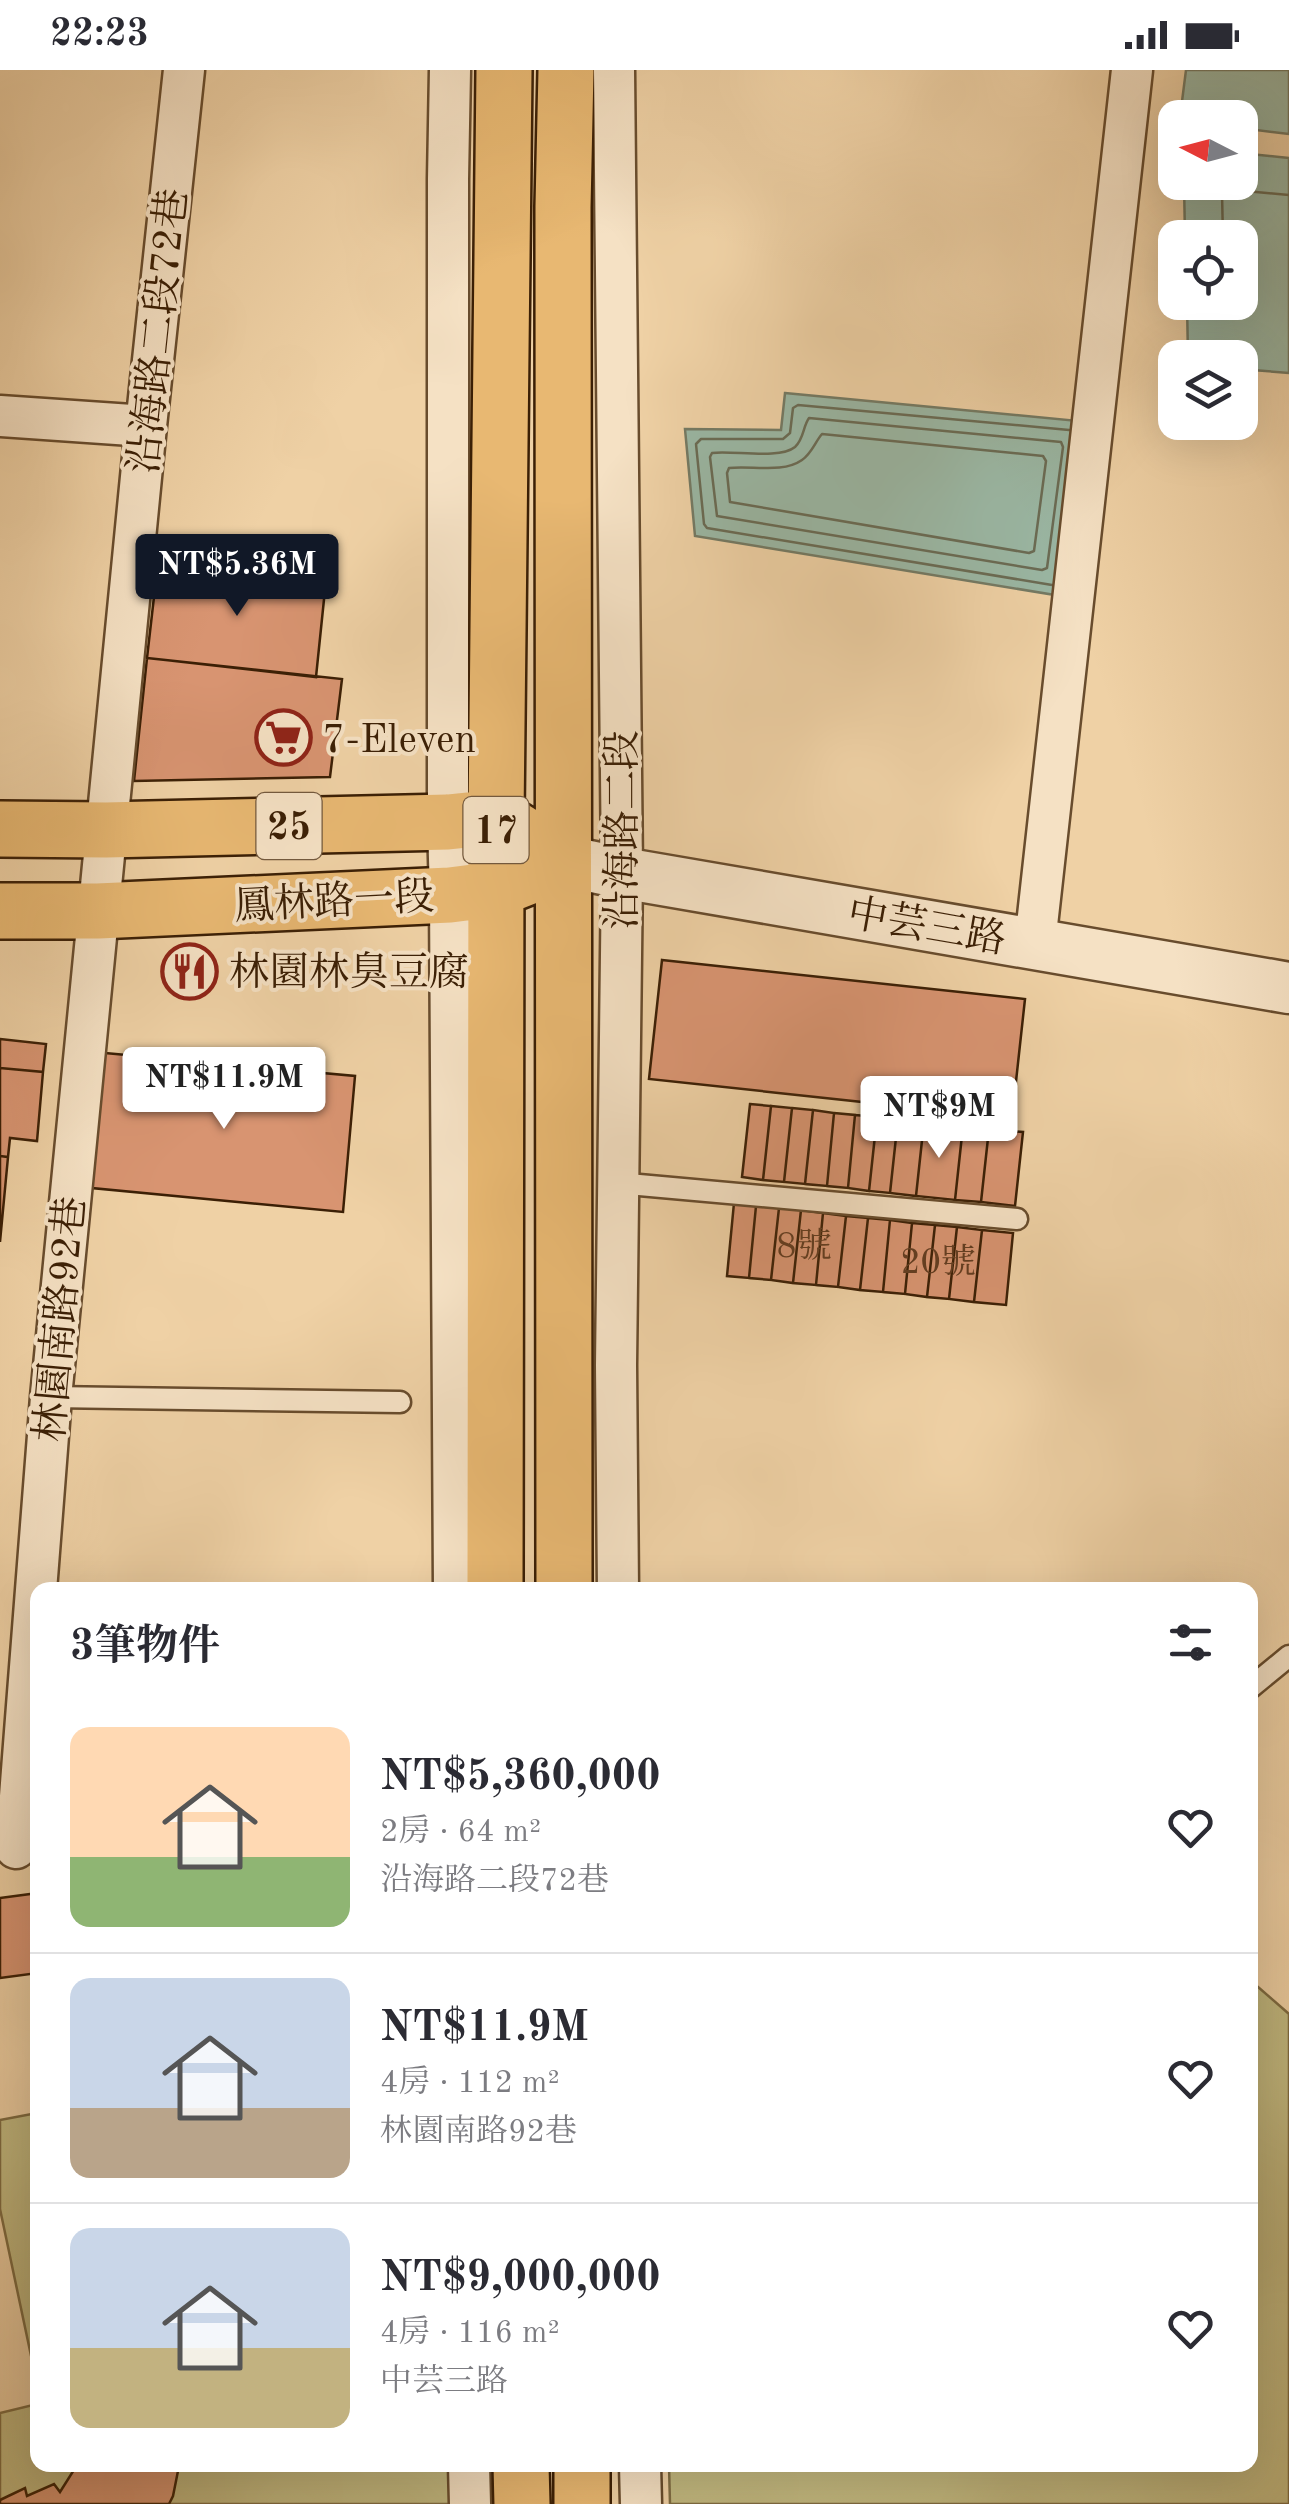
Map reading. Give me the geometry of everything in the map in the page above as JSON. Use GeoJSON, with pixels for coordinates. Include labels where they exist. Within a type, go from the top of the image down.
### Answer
{"type":"FeatureCollection","features":[{"type":"Feature","properties":{"kind":"main road","name":"17"},"geometry":{"type":"LineString","coordinates":[[495,1582],[472,820],[504,70]]}},
{"type":"Feature","properties":{"kind":"main road","name":"沿海路二段"},"geometry":{"type":"LineString","coordinates":[[564,1582],[565,861],[581,104]]}},
{"type":"Feature","properties":{"kind":"main road","name":"鳳林路一段"},"geometry":{"type":"LineString","coordinates":[[0,829],[106,830],[472,820]]}},
{"type":"Feature","properties":{"kind":"main road"},"geometry":{"type":"LineString","coordinates":[[472,820],[565,861]]}},
{"type":"Feature","properties":{"kind":"main road","name":"鳳林路一段"},"geometry":{"type":"LineString","coordinates":[[0,911],[98,911],[474,892],[565,861]]}},
{"type":"Feature","properties":{"kind":"main road"},"geometry":{"type":"LineString","coordinates":[[522,2472],[522,2504]]}},
{"type":"Feature","properties":{"kind":"main road"},"geometry":{"type":"LineString","coordinates":[[582,2472],[582,2504]]}},
{"type":"Feature","properties":{"kind":"street","name":"沿海路二段72巷"},"geometry":{"type":"LineString","coordinates":[[98,911],[184,70]]}},
{"type":"Feature","properties":{"kind":"street"},"geometry":{"type":"LineString","coordinates":[[450,70],[448,179],[472,820]]}},
{"type":"Feature","properties":{"kind":"street","name":"沿海路二段"},"geometry":{"type":"LineString","coordinates":[[614,70],[581,104],[622,874],[617,1183],[618,1582]]}},
{"type":"Feature","properties":{"kind":"street"},"geometry":{"type":"LineString","coordinates":[[1035,944],[1132,70]]}},
{"type":"Feature","properties":{"kind":"street"},"geometry":{"type":"LineString","coordinates":[[0,416],[146,426]]}},
{"type":"Feature","properties":{"kind":"street","name":"中芸三路"},"geometry":{"type":"LineString","coordinates":[[565,861],[1289,988]]}},
{"type":"Feature","properties":{"kind":"street"},"geometry":{"type":"LineString","coordinates":[[454,1582],[474,892]]}},
{"type":"Feature","properties":{"kind":"street","name":"林園南路92巷"},"geometry":{"type":"LineString","coordinates":[[37,1582],[51,1397],[98,911]]}},
{"type":"Feature","properties":{"kind":"street","name":"林園南路92巷"},"geometry":{"type":"LineString","coordinates":[[18,1848],[30,1684]]}},
{"type":"Feature","properties":{"kind":"street"},"geometry":{"type":"LineString","coordinates":[[470,2472],[470,2504]]}},
{"type":"Feature","properties":{"kind":"street"},"geometry":{"type":"LineString","coordinates":[[640,2472],[641,2504]]}},
{"type":"Feature","properties":{"kind":"lane"},"geometry":{"type":"LineString","coordinates":[[617,1183],[1017,1219]]}},
{"type":"Feature","properties":{"kind":"lane"},"geometry":{"type":"LineString","coordinates":[[51,1397],[400,1402]]}},
{"type":"Feature","properties":{"kind":"lane"},"geometry":{"type":"LineString","coordinates":[[1258,1681],[1289,1656]]}},
{"type":"Feature","properties":{"kind":"shaded area"},"geometry":{"type":"Polygon","coordinates":[[[1258,1987],[1289,2014],[1289,2504],[670,2504],[669,2472],[1258,2472],[1258,1987]]]}},
{"type":"Feature","properties":{"kind":"shaded area"},"geometry":{"type":"Polygon","coordinates":[[[30,2114],[30,2351],[0,2209],[0,2120],[30,2114]]]}},
{"type":"Feature","properties":{"kind":"shaded area"},"geometry":{"type":"Polygon","coordinates":[[[30,2406],[30,2472],[457,2472],[458,2504],[0,2504],[0,2413],[30,2406]]]}},
{"type":"Feature","properties":{"kind":"water"},"geometry":{"type":"Polygon","coordinates":[[[1186,70],[1289,70],[1289,134],[1258,130],[1258,100],[1182,100],[1186,70]]]}},
{"type":"Feature","properties":{"kind":"water"},"geometry":{"type":"Polygon","coordinates":[[[1258,155],[1289,158],[1289,373],[1258,370],[1258,340],[1188,340],[1187,320],[1258,320],[1258,220],[1185,220],[1184,200],[1258,200],[1258,155]]]}},
{"type":"Feature","properties":{"kind":"water"},"geometry":{"type":"Polygon","coordinates":[[[785,393],[1089,422],[1067,597],[695,536],[685,429],[781,430],[785,393]]]}},
{"type":"Feature","properties":{"kind":"building"},"geometry":{"type":"Polygon","coordinates":[[[158,562],[326,580],[316,677],[147,658],[158,562]]]}},
{"type":"Feature","properties":{"kind":"building"},"geometry":{"type":"Polygon","coordinates":[[[147,658],[342,679],[330,777],[134,781],[147,658]]]}},
{"type":"Feature","properties":{"kind":"building"},"geometry":{"type":"Polygon","coordinates":[[[662,960],[1025,999],[1012,1118],[649,1079],[662,960]]]}},
{"type":"Feature","properties":{"kind":"building"},"geometry":{"type":"Polygon","coordinates":[[[0,1039],[46,1044],[43,1072],[0,1068],[0,1039]]]}},
{"type":"Feature","properties":{"kind":"building"},"geometry":{"type":"Polygon","coordinates":[[[105,1053],[355,1076],[343,1212],[92,1188],[105,1053]]]}},
{"type":"Feature","properties":{"kind":"building"},"geometry":{"type":"Polygon","coordinates":[[[0,1068],[43,1072],[37,1141],[10,1138],[8,1157],[0,1156],[0,1068]]]}},
{"type":"Feature","properties":{"kind":"building"},"geometry":{"type":"Polygon","coordinates":[[[750,1104],[771,1106],[763,1180],[742,1177],[750,1104]]]}},
{"type":"Feature","properties":{"kind":"building"},"geometry":{"type":"Polygon","coordinates":[[[771,1106],[792,1108],[784,1182],[763,1180],[771,1106]]]}},
{"type":"Feature","properties":{"kind":"building"},"geometry":{"type":"Polygon","coordinates":[[[792,1108],[813,1110],[805,1184],[784,1182],[792,1108]]]}},
{"type":"Feature","properties":{"kind":"building"},"geometry":{"type":"Polygon","coordinates":[[[813,1110],[834,1113],[827,1186],[805,1184],[813,1110]]]}},
{"type":"Feature","properties":{"kind":"building"},"geometry":{"type":"Polygon","coordinates":[[[834,1113],[855,1115],[848,1188],[827,1186],[834,1113]]]}},
{"type":"Feature","properties":{"kind":"building"},"geometry":{"type":"Polygon","coordinates":[[[855,1115],[877,1117],[869,1191],[848,1188],[855,1115]]]}},
{"type":"Feature","properties":{"kind":"building"},"geometry":{"type":"Polygon","coordinates":[[[877,1117],[898,1119],[890,1193],[869,1191],[877,1117]]]}},
{"type":"Feature","properties":{"kind":"building"},"geometry":{"type":"Polygon","coordinates":[[[898,1119],[924,1122],[916,1196],[890,1193],[898,1119]]]}},
{"type":"Feature","properties":{"kind":"building"},"geometry":{"type":"Polygon","coordinates":[[[924,1122],[963,1126],[955,1200],[916,1196],[924,1122]]]}},
{"type":"Feature","properties":{"kind":"building"},"geometry":{"type":"Polygon","coordinates":[[[963,1126],[989,1129],[981,1202],[955,1200],[963,1126]]]}},
{"type":"Feature","properties":{"kind":"building"},"geometry":{"type":"Polygon","coordinates":[[[989,1129],[1023,1132],[1015,1206],[981,1202],[989,1129]]]}},
{"type":"Feature","properties":{"kind":"building"},"geometry":{"type":"Polygon","coordinates":[[[0,1156],[8,1157],[0,1242],[0,1156]]]}},
{"type":"Feature","properties":{"kind":"building"},"geometry":{"type":"Polygon","coordinates":[[[734,1203],[756,1206],[749,1278],[727,1276],[734,1203]]]}},
{"type":"Feature","properties":{"kind":"building"},"geometry":{"type":"Polygon","coordinates":[[[756,1206],[779,1208],[771,1280],[749,1278],[756,1206]]]}},
{"type":"Feature","properties":{"kind":"building"},"geometry":{"type":"Polygon","coordinates":[[[779,1208],[801,1210],[793,1283],[771,1280],[779,1208]]]}},
{"type":"Feature","properties":{"kind":"building"},"geometry":{"type":"Polygon","coordinates":[[[801,1210],[823,1213],[816,1285],[793,1283],[801,1210]]]}},
{"type":"Feature","properties":{"kind":"building"},"geometry":{"type":"Polygon","coordinates":[[[823,1213],[846,1216],[838,1287],[816,1285],[823,1213]]]}},
{"type":"Feature","properties":{"kind":"building"},"geometry":{"type":"Polygon","coordinates":[[[846,1216],[868,1218],[860,1290],[838,1287],[846,1216]]]}},
{"type":"Feature","properties":{"kind":"building"},"geometry":{"type":"Polygon","coordinates":[[[868,1218],[890,1220],[883,1292],[860,1290],[868,1218]]]}},
{"type":"Feature","properties":{"kind":"building"},"geometry":{"type":"Polygon","coordinates":[[[890,1220],[912,1223],[905,1294],[883,1292],[890,1220]]]}},
{"type":"Feature","properties":{"kind":"building"},"geometry":{"type":"Polygon","coordinates":[[[912,1223],[935,1225],[927,1297],[905,1294],[912,1223]]]}},
{"type":"Feature","properties":{"kind":"building"},"geometry":{"type":"Polygon","coordinates":[[[935,1225],[957,1227],[949,1299],[927,1297],[935,1225]]]}},
{"type":"Feature","properties":{"kind":"building"},"geometry":{"type":"Polygon","coordinates":[[[957,1227],[982,1230],[974,1302],[949,1299],[957,1227]]]}},
{"type":"Feature","properties":{"kind":"building"},"geometry":{"type":"Polygon","coordinates":[[[982,1230],[1013,1233],[1006,1305],[974,1302],[982,1230]]]}},
{"type":"Feature","properties":{"kind":"building"},"geometry":{"type":"Polygon","coordinates":[[[30,1894],[30,1974],[0,1978],[0,1898],[30,1894]]]}},
{"type":"Feature","properties":{"kind":"building"},"geometry":{"type":"Polygon","coordinates":[[[73,2472],[178,2472],[169,2504],[0,2504],[0,2500],[25,2488],[27,2496],[54,2484],[60,2492],[73,2472]]]}},
{"type":"Feature","properties":{"kind":"place","name":"7-Eleven"},"geometry":{"type":"Point","coordinates":[283,738]}},
{"type":"Feature","properties":{"kind":"place","name":"林園林臭豆腐"},"geometry":{"type":"Point","coordinates":[190,971]}}]}
